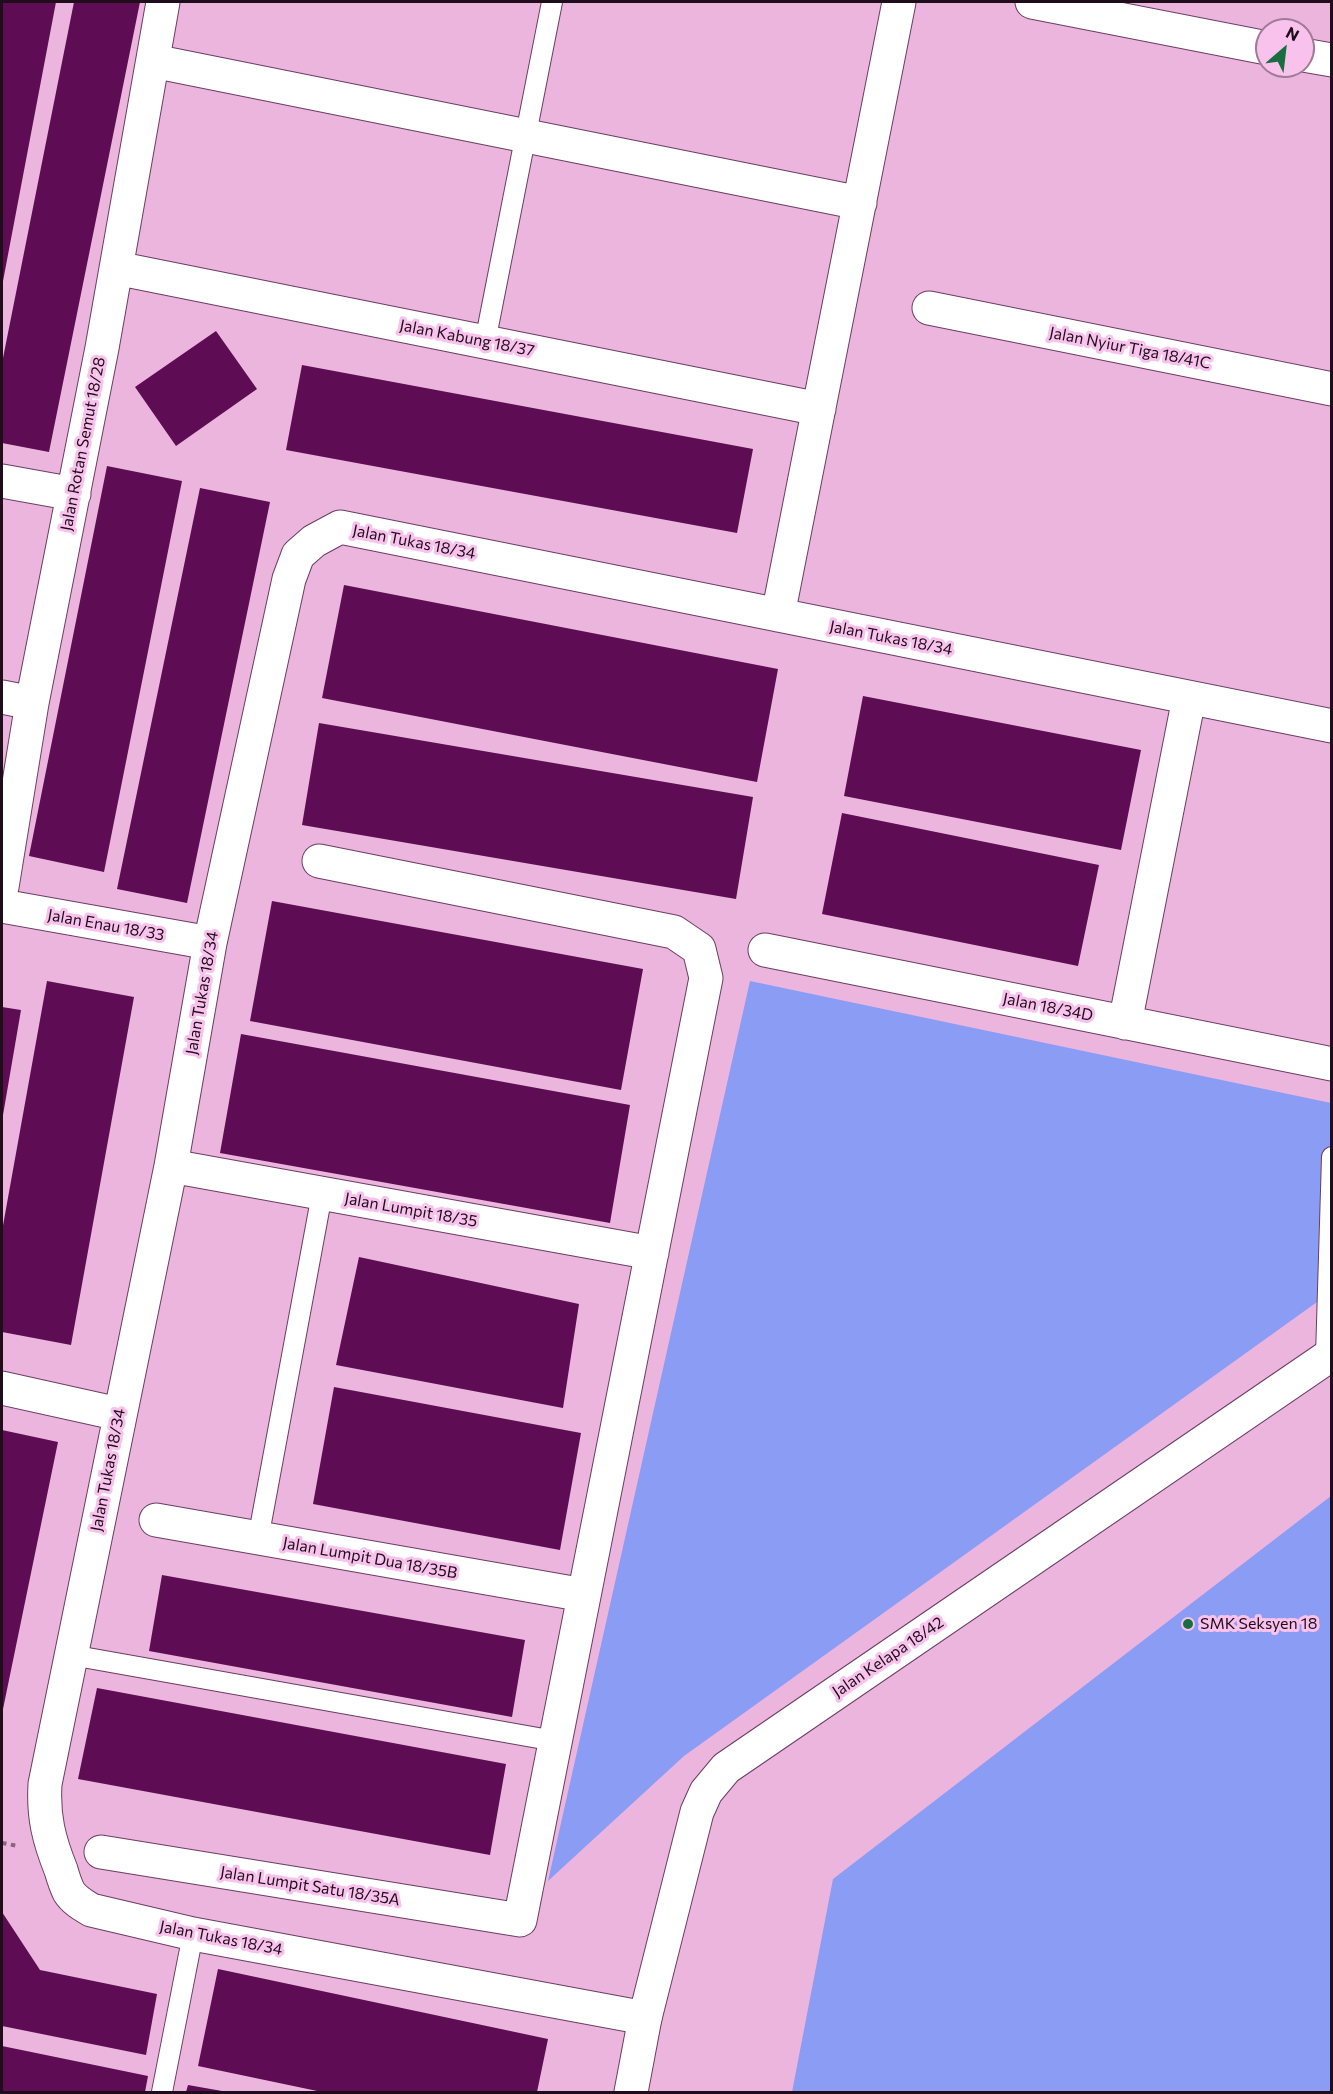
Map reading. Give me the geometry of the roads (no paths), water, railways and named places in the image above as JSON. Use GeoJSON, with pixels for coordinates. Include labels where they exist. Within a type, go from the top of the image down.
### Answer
{"type":"FeatureCollection","features":[{"type":"Feature","properties":{"kind":"street","name":"Jalan Rotan Semut 18/28"},"geometry":{"type":"LineString","coordinates":[[2,887],[17,700],[74,494],[164,2]]}},
{"type":"Feature","properties":{"kind":"street"},"geometry":{"type":"LineString","coordinates":[[778,615],[899,2]]}},
{"type":"Feature","properties":{"kind":"street"},"geometry":{"type":"LineString","coordinates":[[1032,2],[1255,46]]}},
{"type":"Feature","properties":{"kind":"street"},"geometry":{"type":"LineString","coordinates":[[1315,57],[1332,60]]}},
{"type":"Feature","properties":{"kind":"street"},"geometry":{"type":"LineString","coordinates":[[153,61],[860,203]]}},
{"type":"Feature","properties":{"kind":"street","name":"Jalan Kabung 18/37"},"geometry":{"type":"LineString","coordinates":[[116,268],[819,409]]}},
{"type":"Feature","properties":{"kind":"street","name":"Jalan Nyiur Tiga 18/41C"},"geometry":{"type":"LineString","coordinates":[[929,308],[1332,389]]}},
{"type":"Feature","properties":{"kind":"street"},"geometry":{"type":"LineString","coordinates":[[2,481],[74,494]]}},
{"type":"Feature","properties":{"kind":"street","name":"Jalan Tukas 18/34"},"geometry":{"type":"LineString","coordinates":[[645,2018],[193,1934],[91,1910],[79,1903],[70,1893],[46,1826],[45,1784],[171,1166],[210,943],[289,579],[298,555],[314,541],[340,527],[1332,726]]}},
{"type":"Feature","properties":{"kind":"street"},"geometry":{"type":"LineString","coordinates":[[1125,1023],[1190,698]]}},
{"type":"Feature","properties":{"kind":"street"},"geometry":{"type":"LineString","coordinates":[[319,861],[674,932],[699,950],[706,978],[555,1741]]}},
{"type":"Feature","properties":{"kind":"street","name":"Jalan Enau 18/33"},"geometry":{"type":"LineString","coordinates":[[2,906],[210,943]]}},
{"type":"Feature","properties":{"kind":"street","name":"Jalan 18/34D"},"geometry":{"type":"LineString","coordinates":[[765,950],[1332,1064]]}},
{"type":"Feature","properties":{"kind":"street","name":"Jalan Lumpit 18/35"},"geometry":{"type":"LineString","coordinates":[[171,1166],[652,1253]]}},
{"type":"Feature","properties":{"kind":"street","name":"Jalan Kelapa 18/42"},"geometry":{"type":"LineString","coordinates":[[631,2092],[645,2018],[697,1812],[706,1792],[726,1768],[1329,1355]]}},
{"type":"Feature","properties":{"kind":"street"},"geometry":{"type":"LineString","coordinates":[[2,1388],[119,1414]]}},
{"type":"Feature","properties":{"kind":"street","name":"Jalan Lumpit Dua 18/35B"},"geometry":{"type":"LineString","coordinates":[[156,1520],[584,1595]]}},
{"type":"Feature","properties":{"kind":"street","name":"Jalan Lumpit Satu 18/35A"},"geometry":{"type":"LineString","coordinates":[[101,1852],[520,1920],[555,1741]]}},
{"type":"Feature","properties":{"kind":"lane"},"geometry":{"type":"LineString","coordinates":[[485,342],[552,2]]}},
{"type":"Feature","properties":{"kind":"lane"},"geometry":{"type":"LineString","coordinates":[[1329,1355],[1332,1157]]}},
{"type":"Feature","properties":{"kind":"lane"},"geometry":{"type":"LineString","coordinates":[[258,1539],[322,1194]]}},
{"type":"Feature","properties":{"kind":"lane"},"geometry":{"type":"LineString","coordinates":[[71,1655],[555,1741]]}},
{"type":"Feature","properties":{"kind":"lane"},"geometry":{"type":"LineString","coordinates":[[162,2092],[193,1934]]}},
{"type":"Feature","properties":{"kind":"place","name":"SMK Seksyen 18"},"geometry":{"type":"Point","coordinates":[1188,1624]}}]}
